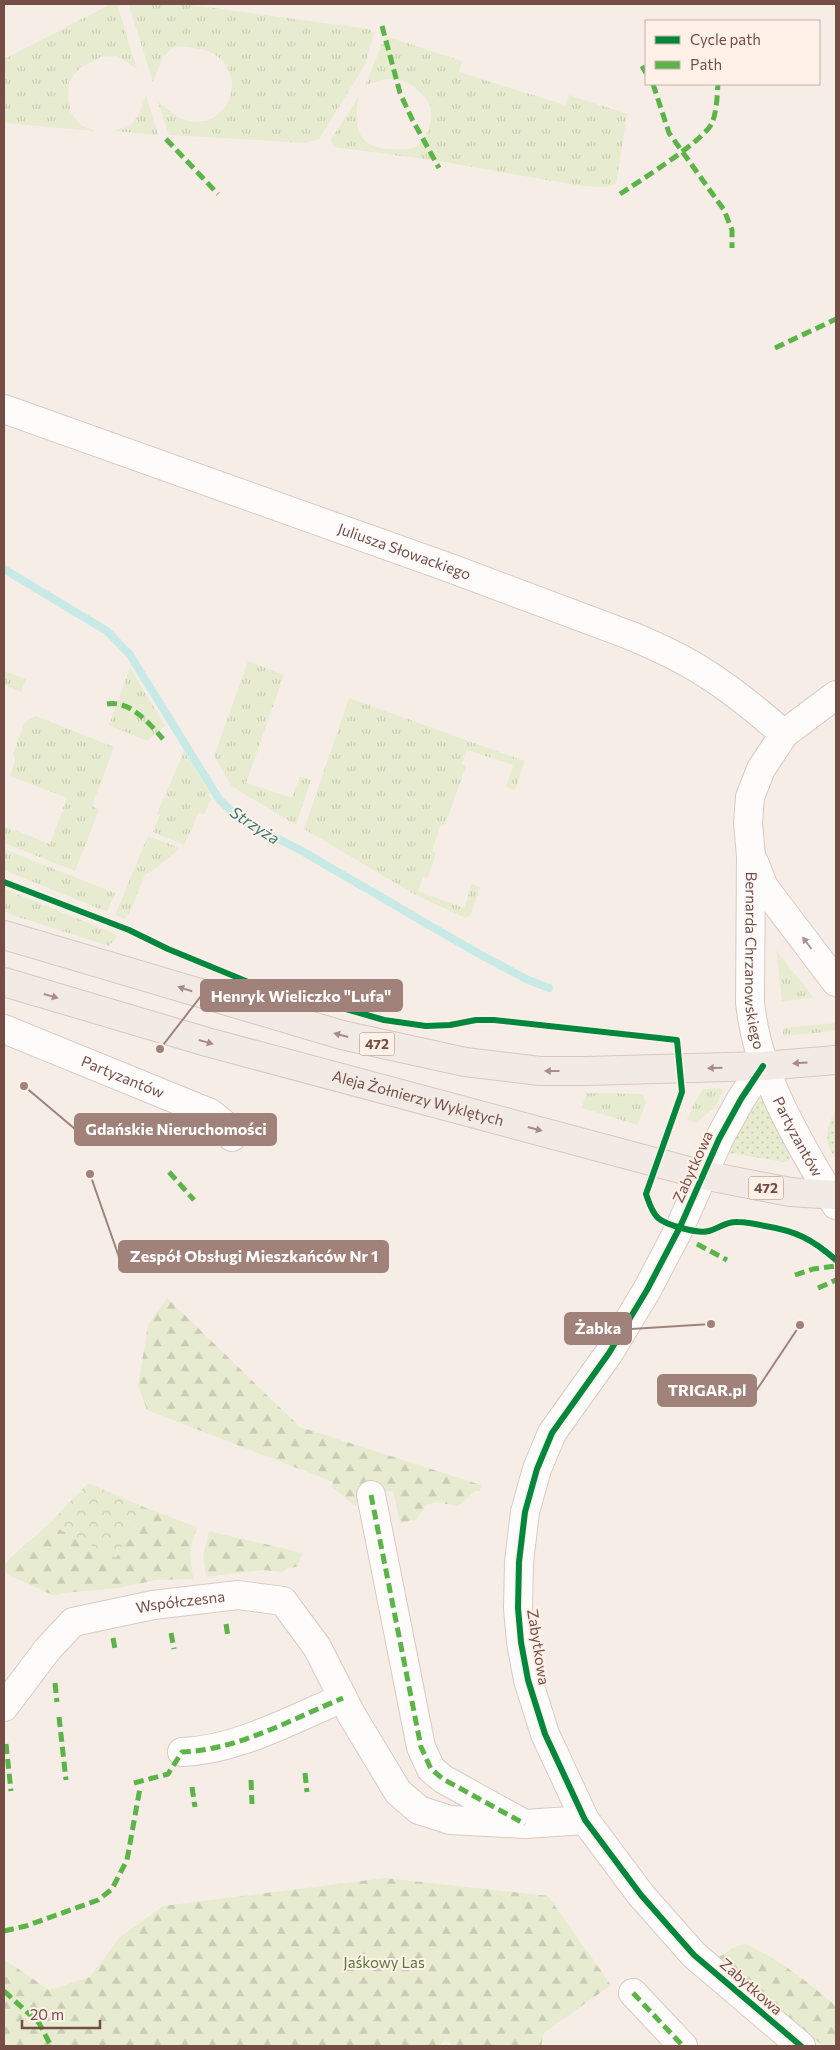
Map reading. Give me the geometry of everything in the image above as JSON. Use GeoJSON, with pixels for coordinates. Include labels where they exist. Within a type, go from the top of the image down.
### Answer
{"type":"FeatureCollection","features":[{"type":"Feature","properties":{"kind":"main road","name":"472"},"geometry":{"type":"LineString","coordinates":[[4,935],[342,1035],[465,1062],[549,1071],[763,1066],[836,1060]]}},
{"type":"Feature","properties":{"kind":"main road","name":"Aleja Żołnierzy Wyklętych"},"geometry":{"type":"LineString","coordinates":[[4,982],[207,1042],[703,1175],[790,1192],[834,1198]]}},
{"type":"Feature","properties":{"kind":"street","name":"Juliusza Słowackiego"},"geometry":{"type":"LineString","coordinates":[[4,409],[441,565],[652,644],[708,674],[742,698],[784,734]]}},
{"type":"Feature","properties":{"kind":"street","name":"Bernarda Chrzanowskiego"},"geometry":{"type":"LineString","coordinates":[[763,1066],[752,1020],[750,1002],[751,856],[748,823],[750,798],[761,770],[784,734],[836,695]]}},
{"type":"Feature","properties":{"kind":"street","name":"Bernarda Chrzanowskiego"},"geometry":{"type":"LineString","coordinates":[[751,856],[764,887],[836,982]]}},
{"type":"Feature","properties":{"kind":"street","name":"Partyzantów"},"geometry":{"type":"LineString","coordinates":[[4,1029],[210,1113],[225,1125],[232,1137]]}},
{"type":"Feature","properties":{"kind":"street","name":"Zabytkowa"},"geometry":{"type":"LineString","coordinates":[[763,1066],[740,1099],[719,1139],[680,1227],[647,1290],[609,1353],[552,1433],[537,1469],[525,1512],[519,1562],[518,1608],[521,1642],[528,1680],[545,1734],[585,1820],[641,1895],[694,1955],[801,2046]]}},
{"type":"Feature","properties":{"kind":"street","name":"Partyzantów"},"geometry":{"type":"LineString","coordinates":[[763,1066],[793,1128],[834,1198]]}},
{"type":"Feature","properties":{"kind":"street"},"geometry":{"type":"LineString","coordinates":[[371,1495],[422,1747],[431,1769],[443,1779],[525,1824]]}},
{"type":"Feature","properties":{"kind":"street","name":"Współczesna"},"geometry":{"type":"LineString","coordinates":[[4,1707],[48,1650],[73,1622],[153,1605],[238,1595],[284,1602],[317,1647],[343,1698],[398,1792],[419,1810],[450,1820],[525,1824],[585,1820]]}},
{"type":"Feature","properties":{"kind":"street"},"geometry":{"type":"LineString","coordinates":[[182,1752],[199,1751],[244,1739],[343,1698]]}},
{"type":"Feature","properties":{"kind":"street"},"geometry":{"type":"LineString","coordinates":[[633,1993],[683,2046]]}},
{"type":"Feature","properties":{"kind":"green space"},"geometry":{"type":"Polygon","coordinates":[[[111,4],[117,4],[137,69],[117,56],[101,57],[81,67],[69,81],[68,98],[71,113],[81,125],[94,131],[4,123],[4,59],[111,4]]]}},
{"type":"Feature","properties":{"kind":"green space"},"geometry":{"type":"Polygon","coordinates":[[[130,4],[185,4],[369,29],[374,33],[365,65],[319,139],[306,143],[169,135],[158,102],[180,118],[195,122],[208,120],[219,114],[227,104],[232,80],[227,67],[213,53],[197,48],[175,46],[163,57],[153,82],[130,4]]]}},
{"type":"Feature","properties":{"kind":"green space"},"geometry":{"type":"Polygon","coordinates":[[[385,36],[462,61],[459,72],[565,105],[569,95],[627,114],[616,184],[605,187],[582,186],[432,160],[333,147],[331,139],[359,96],[357,124],[359,132],[369,143],[377,147],[398,150],[415,147],[425,136],[430,125],[431,109],[427,100],[415,88],[397,79],[384,79],[365,86],[385,36]]]}},
{"type":"Feature","properties":{"kind":"green space"},"geometry":{"type":"Polygon","coordinates":[[[146,95],[158,135],[113,131],[132,124],[140,112],[146,95]]]}},
{"type":"Feature","properties":{"kind":"green space"},"geometry":{"type":"Polygon","coordinates":[[[248,661],[284,675],[246,783],[292,798],[300,776],[311,780],[296,825],[231,785],[214,756],[248,661]]]}},
{"type":"Feature","properties":{"kind":"green space"},"geometry":{"type":"Polygon","coordinates":[[[130,668],[165,726],[147,741],[109,725],[130,668]]]}},
{"type":"Feature","properties":{"kind":"green space"},"geometry":{"type":"Polygon","coordinates":[[[4,671],[26,679],[21,692],[4,685],[4,671]]]}},
{"type":"Feature","properties":{"kind":"green space"},"geometry":{"type":"Polygon","coordinates":[[[349,698],[525,761],[515,790],[506,787],[513,765],[467,750],[462,764],[466,766],[445,825],[441,824],[432,851],[436,853],[428,878],[423,877],[418,891],[464,908],[472,884],[480,887],[471,915],[465,918],[414,894],[304,829],[349,698]]]}},
{"type":"Feature","properties":{"kind":"green space"},"geometry":{"type":"Polygon","coordinates":[[[36,716],[114,747],[92,806],[99,810],[75,871],[4,843],[4,826],[50,844],[67,798],[10,776],[15,760],[13,754],[25,721],[36,716]]]}},
{"type":"Feature","properties":{"kind":"green space"},"geometry":{"type":"Polygon","coordinates":[[[184,751],[209,791],[208,795],[211,799],[204,815],[199,812],[184,845],[153,832],[160,815],[157,814],[184,751]]]}},
{"type":"Feature","properties":{"kind":"green space"},"geometry":{"type":"Polygon","coordinates":[[[148,836],[180,848],[158,867],[145,875],[129,914],[125,919],[115,915],[148,836]]]}},
{"type":"Feature","properties":{"kind":"green space"},"geometry":{"type":"Polygon","coordinates":[[[4,849],[115,893],[107,912],[4,870],[4,849]]]}},
{"type":"Feature","properties":{"kind":"green space"},"geometry":{"type":"Polygon","coordinates":[[[4,889],[118,935],[109,946],[12,915],[4,911],[4,889]]]}},
{"type":"Feature","properties":{"kind":"green space"},"geometry":{"type":"Polygon","coordinates":[[[776,950],[814,998],[782,1001],[776,950]]]}},
{"type":"Feature","properties":{"kind":"green space"},"geometry":{"type":"Polygon","coordinates":[[[836,1023],[836,1031],[783,1036],[783,1028],[836,1023]]]}},
{"type":"Feature","properties":{"kind":"green space"},"geometry":{"type":"Polygon","coordinates":[[[720,1088],[723,1090],[718,1103],[713,1109],[697,1123],[687,1120],[694,1103],[703,1089],[720,1088]]]}},
{"type":"Feature","properties":{"kind":"green space"},"geometry":{"type":"Polygon","coordinates":[[[586,1093],[643,1094],[646,1103],[638,1125],[582,1108],[586,1093]]]}},
{"type":"Feature","properties":{"kind":"green space"},"geometry":{"type":"Polygon","coordinates":[[[762,1099],[790,1157],[789,1161],[784,1162],[729,1153],[724,1149],[750,1106],[762,1099]]]}},
{"type":"Feature","properties":{"kind":"green space"},"geometry":{"type":"Polygon","coordinates":[[[836,1111],[836,1158],[829,1147],[827,1135],[830,1122],[836,1111]]]}},
{"type":"Feature","properties":{"kind":"green space"},"geometry":{"type":"Polygon","coordinates":[[[167,1298],[300,1427],[481,1485],[480,1491],[475,1491],[461,1504],[456,1506],[437,1502],[426,1505],[416,1520],[400,1523],[393,1491],[359,1494],[356,1507],[332,1487],[333,1482],[147,1410],[138,1386],[148,1325],[167,1298]]]}},
{"type":"Feature","properties":{"kind":"green space"},"geometry":{"type":"Polygon","coordinates":[[[88,1483],[141,1506],[116,1558],[49,1524],[88,1483]]]}},
{"type":"Feature","properties":{"kind":"green space"},"geometry":{"type":"Polygon","coordinates":[[[141,1506],[197,1527],[190,1551],[193,1579],[156,1580],[119,1588],[63,1593],[55,1596],[8,1575],[4,1570],[10,1559],[49,1524],[115,1557],[141,1506]]]}},
{"type":"Feature","properties":{"kind":"green space"},"geometry":{"type":"Polygon","coordinates":[[[209,1531],[303,1553],[297,1567],[288,1568],[282,1572],[263,1570],[206,1577],[203,1556],[209,1531]]]}},
{"type":"Feature","properties":{"kind":"green space","name":"Jaśkowy Las"},"geometry":{"type":"Polygon","coordinates":[[[385,1878],[548,1896],[611,1985],[544,2033],[541,2046],[453,2046],[446,2039],[439,2046],[4,2046],[4,1959],[49,1990],[90,1977],[120,1937],[163,1906],[385,1878]]]}},
{"type":"Feature","properties":{"kind":"green space"},"geometry":{"type":"Polygon","coordinates":[[[746,1944],[793,1972],[836,2006],[836,2046],[823,2046],[718,1958],[732,1948],[746,1944]]]}},
{"type":"Feature","properties":{"kind":"waterway","name":"Strzyża"},"geometry":{"type":"LineString","coordinates":[[4,569],[107,631],[130,655],[219,799],[238,818],[302,851],[472,950],[526,979],[549,988]]}},
{"type":"Feature","properties":{"kind":"marked path"},"geometry":{"type":"LineString","coordinates":[[382,26],[400,93],[439,168]]}},
{"type":"Feature","properties":{"kind":"marked path"},"geometry":{"type":"LineString","coordinates":[[642,66],[645,71]]}},
{"type":"Feature","properties":{"kind":"marked path"},"geometry":{"type":"LineString","coordinates":[[653,85],[669,133],[724,210],[732,230],[732,248]]}},
{"type":"Feature","properties":{"kind":"marked path"},"geometry":{"type":"LineString","coordinates":[[620,194],[685,150],[707,130],[715,114],[718,85]]}},
{"type":"Feature","properties":{"kind":"marked path"},"geometry":{"type":"LineString","coordinates":[[166,139],[218,194]]}},
{"type":"Feature","properties":{"kind":"marked path"},"geometry":{"type":"LineString","coordinates":[[775,348],[836,319]]}},
{"type":"Feature","properties":{"kind":"marked path"},"geometry":{"type":"LineString","coordinates":[[107,704],[115,704],[131,709],[145,720],[163,739]]}},
{"type":"Feature","properties":{"kind":"marked path"},"geometry":{"type":"LineString","coordinates":[[169,1172],[194,1200]]}},
{"type":"Feature","properties":{"kind":"marked path"},"geometry":{"type":"LineString","coordinates":[[697,1244],[727,1260]]}},
{"type":"Feature","properties":{"kind":"marked path"},"geometry":{"type":"LineString","coordinates":[[795,1275],[813,1269],[836,1266]]}},
{"type":"Feature","properties":{"kind":"marked path"},"geometry":{"type":"LineString","coordinates":[[818,1288],[836,1280]]}},
{"type":"Feature","properties":{"kind":"marked path"},"geometry":{"type":"LineString","coordinates":[[371,1495],[421,1747],[431,1769],[443,1779],[525,1824]]}},
{"type":"Feature","properties":{"kind":"marked path"},"geometry":{"type":"LineString","coordinates":[[226,1624],[228,1637]]}},
{"type":"Feature","properties":{"kind":"marked path"},"geometry":{"type":"LineString","coordinates":[[171,1633],[174,1649]]}},
{"type":"Feature","properties":{"kind":"marked path"},"geometry":{"type":"LineString","coordinates":[[113,1638],[115,1649]]}},
{"type":"Feature","properties":{"kind":"marked path"},"geometry":{"type":"LineString","coordinates":[[55,1683],[57,1702]]}},
{"type":"Feature","properties":{"kind":"marked path"},"geometry":{"type":"LineString","coordinates":[[134,1783],[168,1774],[182,1752],[224,1746],[244,1740],[343,1698]]}},
{"type":"Feature","properties":{"kind":"marked path"},"geometry":{"type":"LineString","coordinates":[[59,1717],[66,1780]]}},
{"type":"Feature","properties":{"kind":"marked path"},"geometry":{"type":"LineString","coordinates":[[6,1744],[11,1791]]}},
{"type":"Feature","properties":{"kind":"marked path"},"geometry":{"type":"LineString","coordinates":[[305,1773],[307,1792]]}},
{"type":"Feature","properties":{"kind":"marked path"},"geometry":{"type":"LineString","coordinates":[[251,1780],[252,1804]]}},
{"type":"Feature","properties":{"kind":"marked path"},"geometry":{"type":"LineString","coordinates":[[192,1787],[195,1807]]}},
{"type":"Feature","properties":{"kind":"marked path"},"geometry":{"type":"LineString","coordinates":[[4,1931],[26,1926],[98,1900],[112,1889],[127,1860],[140,1788]]}},
{"type":"Feature","properties":{"kind":"marked path"},"geometry":{"type":"LineString","coordinates":[[4,1991],[39,2023],[51,2046]]}},
{"type":"Feature","properties":{"kind":"marked path"},"geometry":{"type":"LineString","coordinates":[[633,1993],[683,2046]]}},
{"type":"Feature","properties":{"kind":"cycle path"},"geometry":{"type":"LineString","coordinates":[[4,882],[129,930],[168,949],[263,988],[297,995],[384,1020],[426,1026],[450,1025],[476,1020],[494,1020],[677,1040],[682,1092],[646,1194],[650,1206],[658,1218],[682,1228],[704,1232],[734,1222],[752,1223],[786,1230],[811,1241],[836,1260]]}},
{"type":"Feature","properties":{"kind":"cycle path"},"geometry":{"type":"LineString","coordinates":[[763,1066],[741,1099],[719,1139],[680,1227],[647,1290],[609,1353],[552,1433],[537,1469],[525,1512],[519,1562],[518,1608],[521,1642],[528,1680],[545,1734],[585,1820],[641,1895],[694,1955],[801,2046]]}},
{"type":"Feature","properties":{"kind":"place","name":"Henryk Wieliczko \"Lufa\""},"geometry":{"type":"Point","coordinates":[160,1049]}},
{"type":"Feature","properties":{"kind":"place","name":"Gdańskie Nieruchomości"},"geometry":{"type":"Point","coordinates":[24,1086]}},
{"type":"Feature","properties":{"kind":"place","name":"Zespół Obsługi Mieszkańców Nr 1"},"geometry":{"type":"Point","coordinates":[90,1174]}},
{"type":"Feature","properties":{"kind":"place","name":"Żabka"},"geometry":{"type":"Point","coordinates":[711,1324]}},
{"type":"Feature","properties":{"kind":"place","name":"TRIGAR.pl"},"geometry":{"type":"Point","coordinates":[800,1325]}}]}
